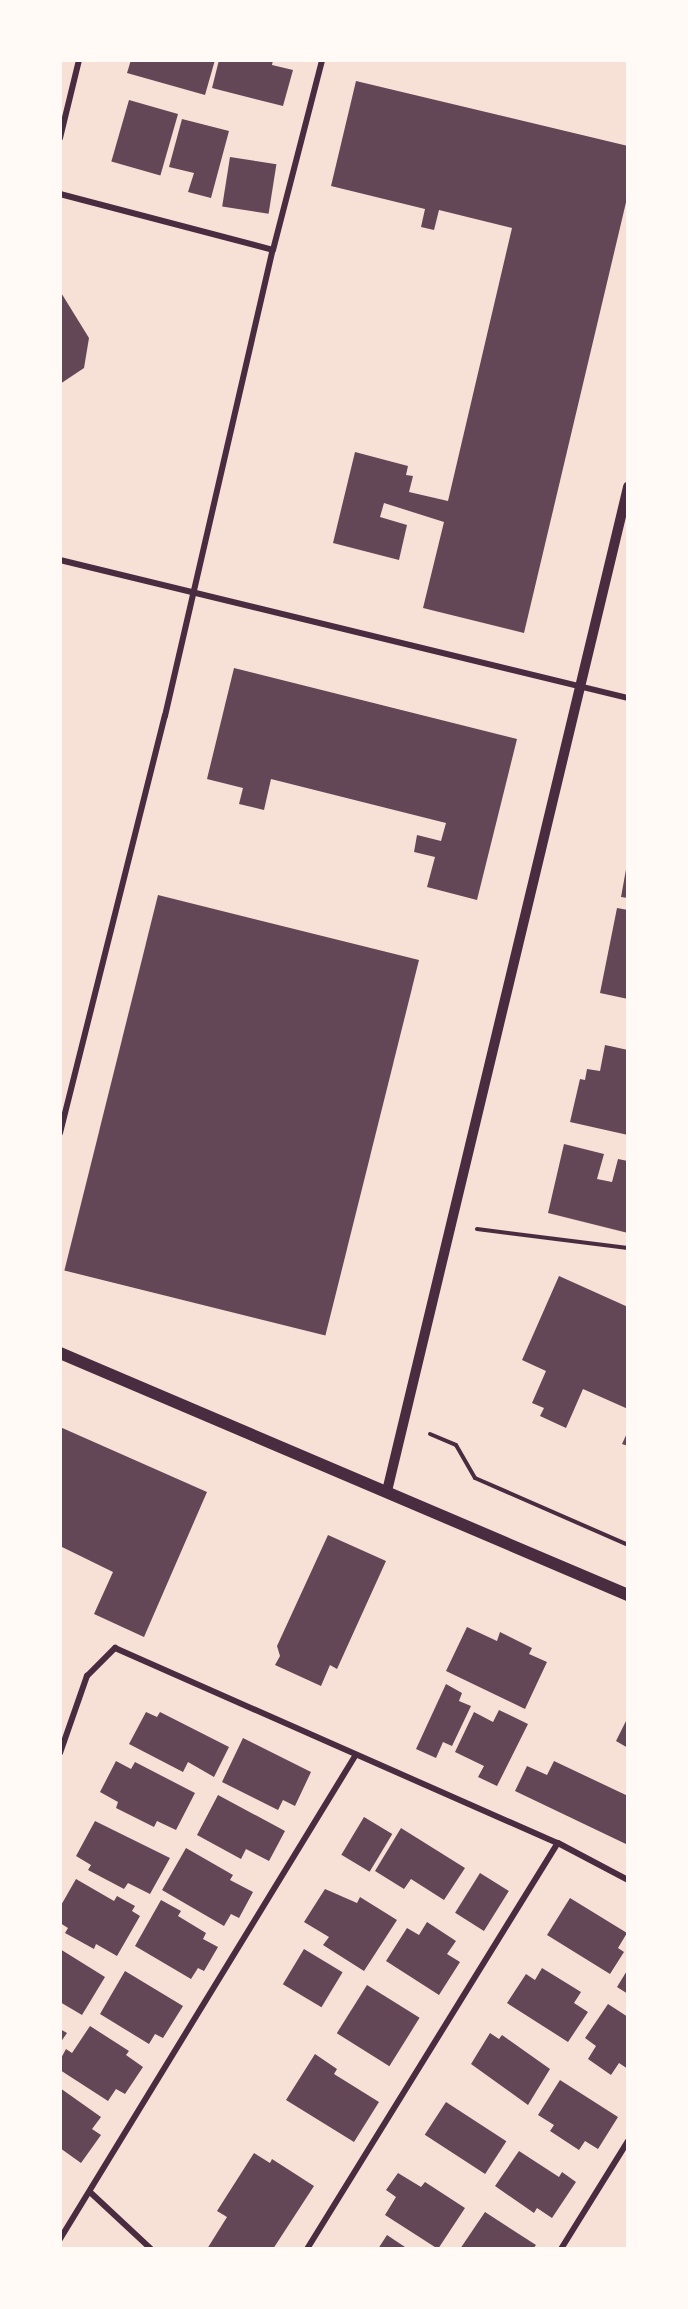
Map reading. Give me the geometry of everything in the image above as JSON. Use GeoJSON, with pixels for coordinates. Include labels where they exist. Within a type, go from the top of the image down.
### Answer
{"type":"FeatureCollection","features":[{"type":"Feature","properties":{"kind":"main road"},"geometry":{"type":"LineString","coordinates":[[60,1353],[628,1594]]}},
{"type":"Feature","properties":{"kind":"street"},"geometry":{"type":"LineString","coordinates":[[60,138],[79,60]]}},
{"type":"Feature","properties":{"kind":"street"},"geometry":{"type":"LineString","coordinates":[[60,1133],[193,591],[273,250],[322,60]]}},
{"type":"Feature","properties":{"kind":"street"},"geometry":{"type":"LineString","coordinates":[[60,194],[273,250]]}},
{"type":"Feature","properties":{"kind":"street"},"geometry":{"type":"LineString","coordinates":[[387,1491],[401,1422],[582,686],[628,487]]}},
{"type":"Feature","properties":{"kind":"street"},"geometry":{"type":"LineString","coordinates":[[60,560],[628,698]]}},
{"type":"Feature","properties":{"kind":"street"},"geometry":{"type":"LineString","coordinates":[[60,1753],[87,1676],[115,1648],[558,1844],[628,1880]]}},
{"type":"Feature","properties":{"kind":"street"},"geometry":{"type":"LineString","coordinates":[[60,2239],[91,2193],[355,1756]]}},
{"type":"Feature","properties":{"kind":"street"},"geometry":{"type":"LineString","coordinates":[[307,2249],[558,1844]]}},
{"type":"Feature","properties":{"kind":"street"},"geometry":{"type":"LineString","coordinates":[[561,2249],[628,2141]]}},
{"type":"Feature","properties":{"kind":"street"},"geometry":{"type":"LineString","coordinates":[[91,2193],[151,2249]]}},
{"type":"Feature","properties":{"kind":"path"},"geometry":{"type":"LineString","coordinates":[[449,1225],[628,1248]]}},
{"type":"Feature","properties":{"kind":"path"},"geometry":{"type":"LineString","coordinates":[[401,1422],[456,1445],[475,1478],[628,1545]]}},
{"type":"Feature","properties":{"kind":"building"},"geometry":{"type":"Polygon","coordinates":[[[131,60],[215,60],[205,95],[127,73],[131,60]]]}},
{"type":"Feature","properties":{"kind":"building"},"geometry":{"type":"Polygon","coordinates":[[[219,60],[273,60],[272,65],[293,70],[283,106],[212,88],[219,60]]]}},
{"type":"Feature","properties":{"kind":"building"},"geometry":{"type":"Polygon","coordinates":[[[356,81],[628,146],[628,194],[524,633],[423,608],[444,522],[384,503],[380,517],[407,525],[399,560],[333,543],[355,452],[408,466],[406,475],[413,476],[409,492],[448,501],[512,228],[439,210],[434,230],[421,227],[425,209],[331,186],[356,81]]]}},
{"type":"Feature","properties":{"kind":"building"},"geometry":{"type":"Polygon","coordinates":[[[129,100],[178,114],[160,176],[111,162],[129,100]]]}},
{"type":"Feature","properties":{"kind":"building"},"geometry":{"type":"Polygon","coordinates":[[[182,119],[229,131],[211,198],[188,192],[194,173],[169,167],[182,119]]]}},
{"type":"Feature","properties":{"kind":"building"},"geometry":{"type":"Polygon","coordinates":[[[230,157],[276,164],[269,214],[222,206],[230,157]]]}},
{"type":"Feature","properties":{"kind":"building"},"geometry":{"type":"Polygon","coordinates":[[[60,291],[89,338],[84,368],[60,384],[60,291]]]}},
{"type":"Feature","properties":{"kind":"building"},"geometry":{"type":"Polygon","coordinates":[[[234,668],[517,739],[477,900],[427,887],[435,857],[414,852],[417,835],[441,841],[446,823],[271,779],[264,810],[239,804],[243,788],[207,779],[234,668]]]}},
{"type":"Feature","properties":{"kind":"building"},"geometry":{"type":"Polygon","coordinates":[[[628,864],[628,898],[621,897],[628,864]]]}},
{"type":"Feature","properties":{"kind":"building"},"geometry":{"type":"Polygon","coordinates":[[[158,895],[419,960],[325,1336],[64,1271],[158,895]]]}},
{"type":"Feature","properties":{"kind":"building"},"geometry":{"type":"Polygon","coordinates":[[[617,908],[628,910],[628,999],[600,993],[617,908]]]}},
{"type":"Feature","properties":{"kind":"building"},"geometry":{"type":"Polygon","coordinates":[[[605,1045],[628,1050],[628,1135],[570,1122],[580,1079],[585,1080],[587,1069],[600,1071],[605,1045]]]}},
{"type":"Feature","properties":{"kind":"building"},"geometry":{"type":"Polygon","coordinates":[[[564,1144],[604,1154],[597,1179],[612,1182],[618,1159],[628,1161],[628,1233],[548,1213],[564,1144]]]}},
{"type":"Feature","properties":{"kind":"building"},"geometry":{"type":"Polygon","coordinates":[[[559,1276],[628,1307],[628,1409],[583,1389],[566,1428],[540,1416],[544,1408],[532,1403],[546,1371],[522,1360],[559,1276]]]}},
{"type":"Feature","properties":{"kind":"building"},"geometry":{"type":"Polygon","coordinates":[[[60,1427],[207,1492],[144,1637],[94,1614],[113,1572],[60,1546],[60,1427]]]}},
{"type":"Feature","properties":{"kind":"building"},"geometry":{"type":"Polygon","coordinates":[[[628,1431],[628,1446],[622,1444],[628,1431]]]}},
{"type":"Feature","properties":{"kind":"building"},"geometry":{"type":"Polygon","coordinates":[[[328,1535],[386,1561],[337,1669],[330,1665],[321,1686],[275,1665],[280,1656],[277,1646],[328,1535]]]}},
{"type":"Feature","properties":{"kind":"building"},"geometry":{"type":"Polygon","coordinates":[[[467,1627],[497,1641],[500,1632],[532,1648],[529,1654],[547,1662],[525,1709],[446,1671],[467,1627]]]}},
{"type":"Feature","properties":{"kind":"building"},"geometry":{"type":"Polygon","coordinates":[[[446,1684],[462,1693],[459,1701],[471,1706],[452,1746],[443,1742],[436,1758],[416,1749],[446,1684]]]}},
{"type":"Feature","properties":{"kind":"building"},"geometry":{"type":"Polygon","coordinates":[[[499,1710],[528,1724],[497,1786],[478,1777],[484,1766],[455,1752],[474,1712],[493,1722],[499,1710]]]}},
{"type":"Feature","properties":{"kind":"building"},"geometry":{"type":"Polygon","coordinates":[[[146,1712],[157,1717],[160,1712],[229,1747],[214,1777],[188,1762],[183,1772],[129,1744],[146,1712]]]}},
{"type":"Feature","properties":{"kind":"building"},"geometry":{"type":"Polygon","coordinates":[[[628,1717],[628,1748],[616,1741],[628,1717]]]}},
{"type":"Feature","properties":{"kind":"building"},"geometry":{"type":"Polygon","coordinates":[[[243,1738],[311,1772],[295,1806],[283,1800],[278,1810],[222,1782],[243,1738]]]}},
{"type":"Feature","properties":{"kind":"building"},"geometry":{"type":"Polygon","coordinates":[[[116,1761],[131,1769],[135,1762],[195,1793],[176,1830],[157,1821],[154,1827],[116,1808],[118,1802],[100,1792],[116,1761]]]}},
{"type":"Feature","properties":{"kind":"building"},"geometry":{"type":"Polygon","coordinates":[[[554,1761],[628,1796],[628,1845],[515,1791],[527,1766],[547,1775],[554,1761]]]}},
{"type":"Feature","properties":{"kind":"building"},"geometry":{"type":"Polygon","coordinates":[[[218,1795],[285,1831],[269,1861],[246,1849],[241,1859],[197,1835],[218,1795]]]}},
{"type":"Feature","properties":{"kind":"building"},"geometry":{"type":"Polygon","coordinates":[[[364,1817],[392,1834],[370,1872],[341,1855],[364,1817]]]}},
{"type":"Feature","properties":{"kind":"building"},"geometry":{"type":"Polygon","coordinates":[[[95,1821],[170,1858],[150,1894],[128,1883],[124,1889],[88,1870],[91,1865],[76,1856],[95,1821]]]}},
{"type":"Feature","properties":{"kind":"building"},"geometry":{"type":"Polygon","coordinates":[[[401,1828],[465,1868],[444,1900],[411,1879],[404,1889],[375,1871],[401,1828]]]}},
{"type":"Feature","properties":{"kind":"building"},"geometry":{"type":"Polygon","coordinates":[[[186,1848],[233,1875],[230,1880],[253,1892],[239,1918],[231,1914],[224,1926],[162,1890],[186,1848]]]}},
{"type":"Feature","properties":{"kind":"building"},"geometry":{"type":"Polygon","coordinates":[[[480,1873],[509,1891],[484,1931],[455,1913],[480,1873]]]}},
{"type":"Feature","properties":{"kind":"building"},"geometry":{"type":"Polygon","coordinates":[[[76,1879],[114,1901],[117,1896],[135,1906],[132,1911],[140,1916],[117,1956],[96,1944],[94,1949],[65,1933],[68,1928],[60,1923],[60,1907],[76,1879]]]}},
{"type":"Feature","properties":{"kind":"building"},"geometry":{"type":"Polygon","coordinates":[[[325,1889],[357,1903],[360,1897],[397,1920],[364,1971],[323,1945],[329,1937],[304,1922],[325,1889]]]}},
{"type":"Feature","properties":{"kind":"building"},"geometry":{"type":"Polygon","coordinates":[[[570,1898],[627,1933],[618,1948],[624,1952],[610,1974],[547,1935],[570,1898]]]}},
{"type":"Feature","properties":{"kind":"building"},"geometry":{"type":"Polygon","coordinates":[[[161,1900],[181,1911],[178,1916],[206,1933],[203,1939],[218,1947],[204,1971],[198,1968],[191,1979],[135,1946],[161,1900]]]}},
{"type":"Feature","properties":{"kind":"building"},"geometry":{"type":"Polygon","coordinates":[[[427,1922],[456,1941],[447,1954],[460,1962],[439,1995],[386,1961],[407,1928],[419,1935],[427,1922]]]}},
{"type":"Feature","properties":{"kind":"building"},"geometry":{"type":"Polygon","coordinates":[[[60,1949],[105,1977],[82,2015],[60,2002],[60,1949]]]}},
{"type":"Feature","properties":{"kind":"building"},"geometry":{"type":"Polygon","coordinates":[[[304,1949],[343,1972],[321,2007],[283,1984],[304,1949]]]}},
{"type":"Feature","properties":{"kind":"building"},"geometry":{"type":"Polygon","coordinates":[[[542,1968],[581,1992],[574,2003],[588,2012],[568,2042],[507,2003],[526,1974],[535,1980],[542,1968]]]}},
{"type":"Feature","properties":{"kind":"building"},"geometry":{"type":"Polygon","coordinates":[[[628,1969],[628,1994],[617,1987],[628,1969]]]}},
{"type":"Feature","properties":{"kind":"building"},"geometry":{"type":"Polygon","coordinates":[[[125,1971],[183,2006],[163,2038],[155,2034],[149,2044],[100,2014],[125,1971]]]}},
{"type":"Feature","properties":{"kind":"building"},"geometry":{"type":"Polygon","coordinates":[[[367,1985],[420,2018],[389,2066],[337,2033],[367,1985]]]}},
{"type":"Feature","properties":{"kind":"building"},"geometry":{"type":"Polygon","coordinates":[[[608,2004],[628,2017],[628,2069],[619,2063],[611,2075],[588,2059],[596,2046],[585,2038],[608,2004]]]}},
{"type":"Feature","properties":{"kind":"building"},"geometry":{"type":"Polygon","coordinates":[[[90,2026],[129,2051],[126,2055],[143,2067],[125,2094],[116,2089],[108,2101],[60,2070],[60,2060],[66,2049],[72,2053],[90,2026]]]}},
{"type":"Feature","properties":{"kind":"building"},"geometry":{"type":"Polygon","coordinates":[[[60,2029],[67,2033],[60,2043],[60,2029]]]}},
{"type":"Feature","properties":{"kind":"building"},"geometry":{"type":"Polygon","coordinates":[[[490,2033],[499,2039],[502,2035],[550,2069],[528,2105],[471,2064],[490,2033]]]}},
{"type":"Feature","properties":{"kind":"building"},"geometry":{"type":"Polygon","coordinates":[[[315,2054],[337,2069],[334,2074],[379,2102],[354,2142],[286,2100],[315,2054]]]}},
{"type":"Feature","properties":{"kind":"building"},"geometry":{"type":"Polygon","coordinates":[[[560,2080],[618,2117],[598,2149],[585,2141],[579,2150],[550,2131],[554,2125],[538,2115],[560,2080]]]}},
{"type":"Feature","properties":{"kind":"building"},"geometry":{"type":"Polygon","coordinates":[[[60,2088],[101,2117],[92,2129],[101,2135],[81,2163],[60,2148],[60,2088]]]}},
{"type":"Feature","properties":{"kind":"building"},"geometry":{"type":"Polygon","coordinates":[[[446,2102],[506,2141],[485,2174],[425,2135],[446,2102]]]}},
{"type":"Feature","properties":{"kind":"building"},"geometry":{"type":"Polygon","coordinates":[[[519,2151],[559,2177],[562,2172],[576,2182],[552,2218],[537,2208],[534,2213],[495,2186],[519,2151]]]}},
{"type":"Feature","properties":{"kind":"building"},"geometry":{"type":"Polygon","coordinates":[[[254,2153],[270,2163],[272,2159],[314,2186],[273,2249],[207,2249],[227,2217],[217,2211],[254,2153]]]}},
{"type":"Feature","properties":{"kind":"building"},"geometry":{"type":"Polygon","coordinates":[[[398,2173],[421,2187],[425,2182],[465,2208],[438,2249],[385,2215],[396,2197],[386,2190],[398,2173]]]}},
{"type":"Feature","properties":{"kind":"building"},"geometry":{"type":"Polygon","coordinates":[[[485,2212],[536,2245],[533,2249],[460,2249],[485,2212]]]}},
{"type":"Feature","properties":{"kind":"building"},"geometry":{"type":"Polygon","coordinates":[[[387,2235],[408,2249],[378,2249],[387,2235]]]}}]}
